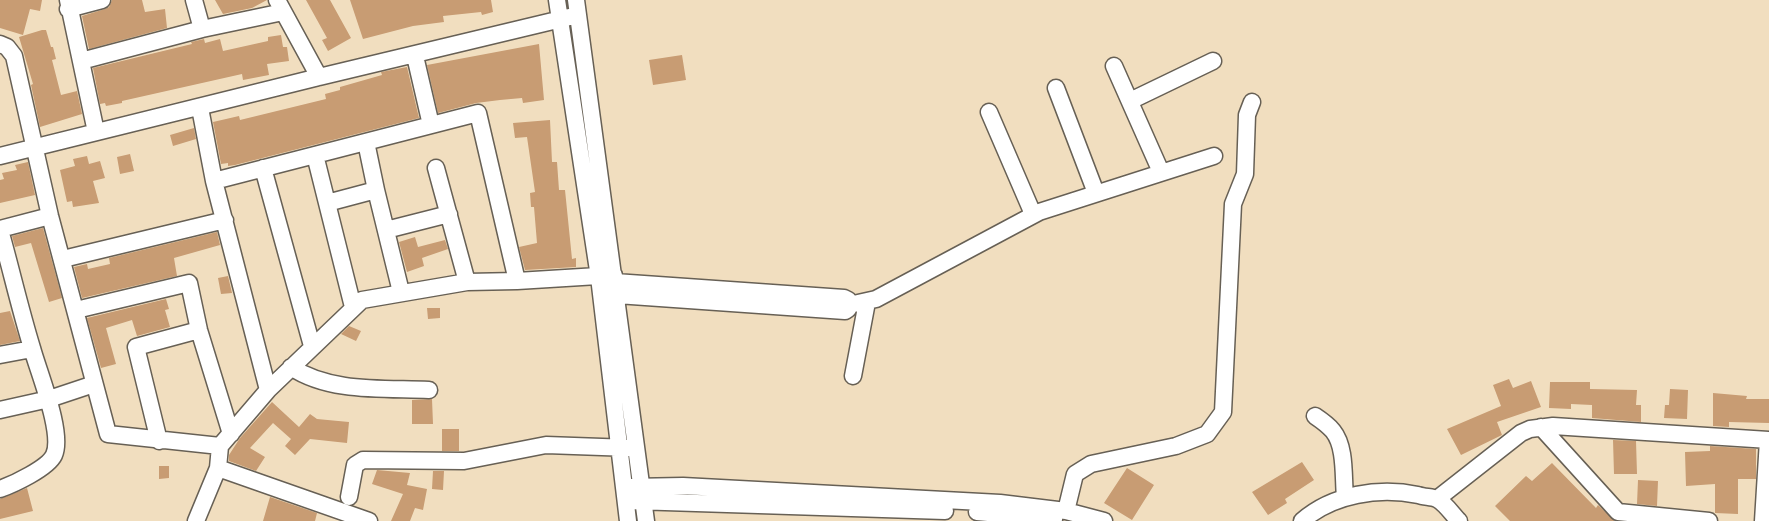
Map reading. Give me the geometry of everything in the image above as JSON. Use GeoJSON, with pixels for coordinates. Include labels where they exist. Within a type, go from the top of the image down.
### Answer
{"type":"FeatureCollection","features":[{"type":"Feature","properties":{"kind":"street"},"geometry":{"type":"LineString","coordinates":[[96,132],[68,4],[102,0]]}},
{"type":"Feature","properties":{"kind":"street"},"geometry":{"type":"LineString","coordinates":[[194,0],[202,29]]}},
{"type":"Feature","properties":{"kind":"street"},"geometry":{"type":"LineString","coordinates":[[557,0],[611,282],[620,449],[628,521]]}},
{"type":"Feature","properties":{"kind":"street"},"geometry":{"type":"LineString","coordinates":[[81,61],[280,6],[319,77]]}},
{"type":"Feature","properties":{"kind":"street"},"geometry":{"type":"LineString","coordinates":[[0,156],[319,77],[561,20],[577,8],[611,282],[637,448],[646,521]]}},
{"type":"Feature","properties":{"kind":"street"},"geometry":{"type":"LineString","coordinates":[[0,44],[7,47],[14,56],[50,216],[63,259],[108,434],[159,441],[225,440]]}},
{"type":"Feature","properties":{"kind":"street"},"geometry":{"type":"LineString","coordinates":[[414,56],[431,125]]}},
{"type":"Feature","properties":{"kind":"street"},"geometry":{"type":"LineString","coordinates":[[1130,101],[1213,61]]}},
{"type":"Feature","properties":{"kind":"street"},"geometry":{"type":"LineString","coordinates":[[1114,66],[1161,172]]}},
{"type":"Feature","properties":{"kind":"street"},"geometry":{"type":"LineString","coordinates":[[1056,88],[1096,193]]}},
{"type":"Feature","properties":{"kind":"street"},"geometry":{"type":"LineString","coordinates":[[1067,516],[1075,474],[1091,464],[1176,446],[1207,434],[1223,412],[1233,204],[1246,174],[1248,115],[1252,102]]}},
{"type":"Feature","properties":{"kind":"street"},"geometry":{"type":"LineString","coordinates":[[200,108],[214,182],[268,390]]}},
{"type":"Feature","properties":{"kind":"street"},"geometry":{"type":"LineString","coordinates":[[989,112],[1033,214]]}},
{"type":"Feature","properties":{"kind":"street"},"geometry":{"type":"LineString","coordinates":[[214,182],[478,113],[518,281]]}},
{"type":"Feature","properties":{"kind":"street"},"geometry":{"type":"LineString","coordinates":[[366,142],[401,292]]}},
{"type":"Feature","properties":{"kind":"street"},"geometry":{"type":"LineString","coordinates":[[315,155],[353,306]]}},
{"type":"Feature","properties":{"kind":"street"},"geometry":{"type":"LineString","coordinates":[[196,521],[218,468],[225,440],[268,390],[353,306],[362,300],[467,282],[518,281],[611,282],[844,298],[848,300],[849,305],[867,302],[1033,214],[1214,156]]}},
{"type":"Feature","properties":{"kind":"street"},"geometry":{"type":"LineString","coordinates":[[263,168],[312,346]]}},
{"type":"Feature","properties":{"kind":"street"},"geometry":{"type":"LineString","coordinates":[[436,168],[467,282]]}},
{"type":"Feature","properties":{"kind":"street"},"geometry":{"type":"LineString","coordinates":[[327,203],[376,190]]}},
{"type":"Feature","properties":{"kind":"street"},"geometry":{"type":"LineString","coordinates":[[386,230],[449,214]]}},
{"type":"Feature","properties":{"kind":"street"},"geometry":{"type":"LineString","coordinates":[[0,489],[39,470],[54,456],[57,443],[48,399],[32,349],[0,229],[50,216]]}},
{"type":"Feature","properties":{"kind":"street"},"geometry":{"type":"LineString","coordinates":[[63,259],[225,220]]}},
{"type":"Feature","properties":{"kind":"street"},"geometry":{"type":"LineString","coordinates":[[76,310],[189,283],[225,440]]}},
{"type":"Feature","properties":{"kind":"street"},"geometry":{"type":"LineString","coordinates":[[852,376],[867,302]]}},
{"type":"Feature","properties":{"kind":"street"},"geometry":{"type":"LineString","coordinates":[[159,441],[136,347],[199,330]]}},
{"type":"Feature","properties":{"kind":"street"},"geometry":{"type":"LineString","coordinates":[[0,355],[32,349]]}},
{"type":"Feature","properties":{"kind":"street"},"geometry":{"type":"LineString","coordinates":[[292,367],[305,376],[324,383],[429,390]]}},
{"type":"Feature","properties":{"kind":"street"},"geometry":{"type":"LineString","coordinates":[[0,410],[48,399],[94,384]]}},
{"type":"Feature","properties":{"kind":"street"},"geometry":{"type":"LineString","coordinates":[[1315,416],[1332,429],[1341,446],[1345,497]]}},
{"type":"Feature","properties":{"kind":"street"},"geometry":{"type":"LineString","coordinates":[[1438,500],[1521,433],[1541,427],[1553,426],[1768,440],[1763,521]]}},
{"type":"Feature","properties":{"kind":"street"},"geometry":{"type":"LineString","coordinates":[[1541,427],[1618,512],[1709,521]]}},
{"type":"Feature","properties":{"kind":"street"},"geometry":{"type":"LineString","coordinates":[[349,497],[355,465],[364,460],[464,461],[546,445],[620,449],[637,448]]}},
{"type":"Feature","properties":{"kind":"street"},"geometry":{"type":"LineString","coordinates":[[218,468],[370,521]]}},
{"type":"Feature","properties":{"kind":"street"},"geometry":{"type":"LineString","coordinates":[[624,494],[643,494],[683,486],[978,511],[1067,516],[1104,521]]}},
{"type":"Feature","properties":{"kind":"street"},"geometry":{"type":"LineString","coordinates":[[1302,521],[1311,513],[1345,497],[1376,493],[1405,493],[1438,500],[1459,521]]}},
{"type":"Feature","properties":{"kind":"building"},"geometry":{"type":"Polygon","coordinates":[[[0,0],[42,0],[40,11],[30,9],[23,35],[0,28],[0,0]]]}},
{"type":"Feature","properties":{"kind":"building"},"geometry":{"type":"Polygon","coordinates":[[[112,0],[142,0],[145,12],[165,9],[167,28],[89,49],[82,16],[109,7],[112,0]]]}},
{"type":"Feature","properties":{"kind":"building"},"geometry":{"type":"Polygon","coordinates":[[[215,0],[267,0],[252,8],[223,14],[215,0]]]}},
{"type":"Feature","properties":{"kind":"building"},"geometry":{"type":"Polygon","coordinates":[[[306,0],[330,0],[351,38],[328,51],[322,40],[327,38],[306,0]]]}},
{"type":"Feature","properties":{"kind":"building"},"geometry":{"type":"Polygon","coordinates":[[[350,0],[491,0],[493,12],[482,15],[481,12],[443,16],[444,22],[413,26],[363,39],[350,0]]]}},
{"type":"Feature","properties":{"kind":"building"},"geometry":{"type":"Polygon","coordinates":[[[46,30],[51,47],[53,47],[56,59],[52,60],[61,95],[77,91],[82,114],[40,127],[31,85],[33,84],[19,37],[46,30]]]}},
{"type":"Feature","properties":{"kind":"building"},"geometry":{"type":"Polygon","coordinates":[[[281,35],[283,47],[287,47],[289,61],[267,64],[269,75],[243,80],[242,74],[122,101],[122,103],[106,106],[105,103],[100,104],[93,68],[192,44],[191,42],[204,39],[205,43],[220,39],[223,51],[268,41],[268,37],[281,35]]]}},
{"type":"Feature","properties":{"kind":"building"},"geometry":{"type":"Polygon","coordinates":[[[539,44],[544,100],[523,103],[522,98],[500,100],[476,103],[438,113],[427,65],[539,44]]]}},
{"type":"Feature","properties":{"kind":"building"},"geometry":{"type":"Polygon","coordinates":[[[682,55],[686,80],[653,85],[649,60],[682,55]]]}},
{"type":"Feature","properties":{"kind":"building"},"geometry":{"type":"Polygon","coordinates":[[[407,67],[419,118],[235,165],[221,164],[213,122],[239,116],[240,120],[326,99],[325,94],[340,90],[340,87],[382,75],[381,72],[407,67]]]}},
{"type":"Feature","properties":{"kind":"building"},"geometry":{"type":"Polygon","coordinates":[[[550,120],[552,162],[557,162],[559,190],[565,190],[572,259],[576,258],[576,267],[525,270],[519,247],[537,243],[534,207],[531,207],[530,193],[535,192],[527,137],[515,138],[513,123],[550,120]]]}},
{"type":"Feature","properties":{"kind":"building"},"geometry":{"type":"Polygon","coordinates":[[[194,128],[196,139],[173,146],[170,135],[194,128]]]}},
{"type":"Feature","properties":{"kind":"building"},"geometry":{"type":"Polygon","coordinates":[[[130,154],[134,171],[120,174],[117,157],[130,154]]]}},
{"type":"Feature","properties":{"kind":"building"},"geometry":{"type":"Polygon","coordinates":[[[87,156],[89,164],[100,161],[105,178],[93,181],[99,203],[73,207],[72,201],[67,202],[60,170],[75,166],[73,159],[87,156]]]}},
{"type":"Feature","properties":{"kind":"building"},"geometry":{"type":"Polygon","coordinates":[[[28,162],[35,195],[0,203],[0,180],[4,179],[2,173],[17,170],[15,165],[28,162]]]}},
{"type":"Feature","properties":{"kind":"building"},"geometry":{"type":"Polygon","coordinates":[[[43,228],[62,298],[49,302],[31,243],[15,247],[12,236],[43,228]]]}},
{"type":"Feature","properties":{"kind":"building"},"geometry":{"type":"Polygon","coordinates":[[[217,232],[220,245],[174,258],[177,276],[82,298],[74,267],[87,264],[88,269],[110,264],[109,258],[217,232]]]}},
{"type":"Feature","properties":{"kind":"building"},"geometry":{"type":"Polygon","coordinates":[[[415,237],[418,247],[445,240],[448,249],[422,258],[424,266],[407,272],[399,242],[415,237]]]}},
{"type":"Feature","properties":{"kind":"building"},"geometry":{"type":"Polygon","coordinates":[[[228,276],[232,293],[221,294],[218,278],[228,276]]]}},
{"type":"Feature","properties":{"kind":"building"},"geometry":{"type":"Polygon","coordinates":[[[166,299],[169,309],[165,310],[170,327],[137,336],[132,320],[106,328],[116,364],[101,368],[87,318],[166,299]]]}},
{"type":"Feature","properties":{"kind":"building"},"geometry":{"type":"Polygon","coordinates":[[[427,308],[440,308],[440,318],[428,319],[427,308]]]}},
{"type":"Feature","properties":{"kind":"building"},"geometry":{"type":"Polygon","coordinates":[[[10,311],[20,341],[0,345],[0,313],[10,311]]]}},
{"type":"Feature","properties":{"kind":"building"},"geometry":{"type":"Polygon","coordinates":[[[349,326],[361,331],[356,341],[341,334],[349,326]]]}},
{"type":"Feature","properties":{"kind":"building"},"geometry":{"type":"Polygon","coordinates":[[[1509,379],[1513,388],[1531,381],[1541,407],[1497,422],[1502,435],[1461,455],[1447,429],[1501,406],[1493,385],[1509,379]]]}},
{"type":"Feature","properties":{"kind":"building"},"geometry":{"type":"Polygon","coordinates":[[[1550,382],[1590,382],[1590,389],[1637,390],[1636,405],[1641,405],[1641,422],[1592,418],[1592,405],[1571,404],[1571,409],[1549,408],[1550,382]]]}},
{"type":"Feature","properties":{"kind":"building"},"geometry":{"type":"Polygon","coordinates":[[[1670,389],[1688,390],[1687,419],[1664,418],[1665,405],[1669,405],[1670,389]]]}},
{"type":"Feature","properties":{"kind":"building"},"geometry":{"type":"Polygon","coordinates":[[[1713,393],[1747,396],[1746,399],[1769,399],[1769,423],[1729,422],[1729,427],[1713,426],[1713,393]]]}},
{"type":"Feature","properties":{"kind":"building"},"geometry":{"type":"Polygon","coordinates":[[[432,399],[433,424],[412,424],[412,400],[432,399]]]}},
{"type":"Feature","properties":{"kind":"building"},"geometry":{"type":"Polygon","coordinates":[[[272,402],[299,427],[310,414],[317,419],[349,422],[347,443],[310,439],[295,455],[285,446],[291,439],[273,423],[250,448],[265,457],[256,471],[229,461],[229,455],[240,438],[272,402]]]}},
{"type":"Feature","properties":{"kind":"building"},"geometry":{"type":"Polygon","coordinates":[[[442,429],[459,429],[459,451],[442,451],[442,429]]]}},
{"type":"Feature","properties":{"kind":"building"},"geometry":{"type":"Polygon","coordinates":[[[1613,440],[1636,441],[1637,474],[1614,474],[1613,440]]]}},
{"type":"Feature","properties":{"kind":"building"},"geometry":{"type":"Polygon","coordinates":[[[1710,446],[1756,449],[1756,479],[1738,479],[1738,514],[1715,513],[1715,484],[1686,486],[1685,452],[1710,451],[1710,446]]]}},
{"type":"Feature","properties":{"kind":"building"},"geometry":{"type":"Polygon","coordinates":[[[1302,462],[1314,480],[1285,499],[1287,503],[1268,515],[1252,492],[1302,462]]]}},
{"type":"Feature","properties":{"kind":"building"},"geometry":{"type":"Polygon","coordinates":[[[1552,463],[1596,508],[1598,505],[1615,521],[1510,521],[1495,506],[1526,476],[1532,481],[1552,463]]]}},
{"type":"Feature","properties":{"kind":"building"},"geometry":{"type":"Polygon","coordinates":[[[159,466],[169,466],[169,478],[159,479],[159,466]]]}},
{"type":"Feature","properties":{"kind":"building"},"geometry":{"type":"Polygon","coordinates":[[[1127,468],[1154,485],[1132,520],[1104,503],[1127,468]]]}},
{"type":"Feature","properties":{"kind":"building"},"geometry":{"type":"Polygon","coordinates":[[[377,470],[410,473],[407,485],[427,489],[423,510],[415,508],[410,521],[391,521],[403,494],[372,484],[377,470]]]}},
{"type":"Feature","properties":{"kind":"building"},"geometry":{"type":"Polygon","coordinates":[[[433,471],[444,471],[443,490],[432,489],[433,471]]]}},
{"type":"Feature","properties":{"kind":"building"},"geometry":{"type":"Polygon","coordinates":[[[1638,480],[1658,481],[1657,506],[1637,504],[1638,480]]]}},
{"type":"Feature","properties":{"kind":"building"},"geometry":{"type":"Polygon","coordinates":[[[27,488],[33,511],[0,519],[0,499],[27,488]]]}},
{"type":"Feature","properties":{"kind":"building"},"geometry":{"type":"Polygon","coordinates":[[[270,497],[317,513],[315,521],[263,521],[270,497]]]}}]}
